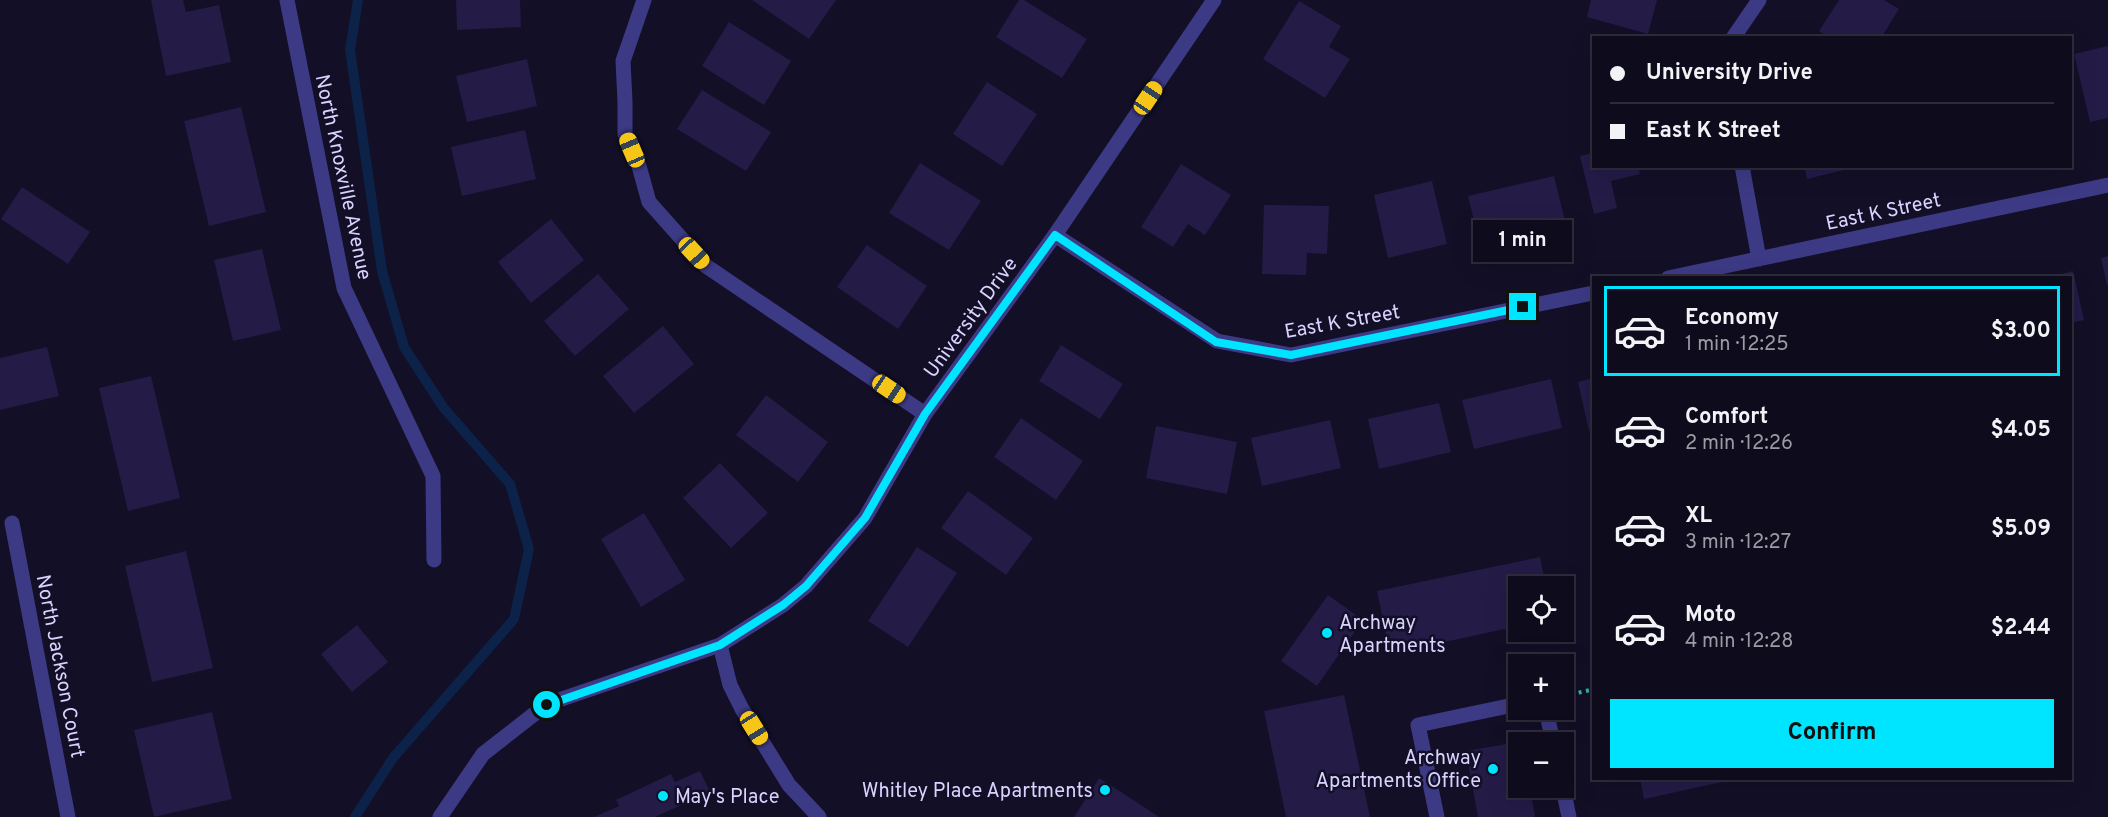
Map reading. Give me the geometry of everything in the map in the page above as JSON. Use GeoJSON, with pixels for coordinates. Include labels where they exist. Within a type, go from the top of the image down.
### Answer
{"type":"FeatureCollection","features":[{"type":"Feature","properties":{"kind":"street","name":"North Knoxville Avenue"},"geometry":{"type":"LineString","coordinates":[[287,0],[344,288],[433,476],[434,560]]}},
{"type":"Feature","properties":{"kind":"street"},"geometry":{"type":"LineString","coordinates":[[644,0],[623,61],[626,101],[625,134],[639,166],[649,202],[706,266],[925,414]]}},
{"type":"Feature","properties":{"kind":"street","name":"University Drive"},"geometry":{"type":"LineString","coordinates":[[440,817],[483,754],[547,705],[720,645],[783,605],[806,586],[865,518],[925,414],[1055,235],[1214,0]]}},
{"type":"Feature","properties":{"kind":"street"},"geometry":{"type":"LineString","coordinates":[[1734,36],[1759,0]]}},
{"type":"Feature","properties":{"kind":"street"},"geometry":{"type":"LineString","coordinates":[[1742,168],[1759,259]]}},
{"type":"Feature","properties":{"kind":"street","name":"East K Street"},"geometry":{"type":"LineString","coordinates":[[1678,276],[2108,184]]}},
{"type":"Feature","properties":{"kind":"street","name":"East K Street"},"geometry":{"type":"LineString","coordinates":[[1055,235],[1216,342],[1291,355],[1592,293]]}},
{"type":"Feature","properties":{"kind":"street","name":"North Jackson Court"},"geometry":{"type":"LineString","coordinates":[[12,523],[68,817]]}},
{"type":"Feature","properties":{"kind":"street"},"geometry":{"type":"LineString","coordinates":[[720,645],[730,685],[742,709],[789,785],[819,817]]}},
{"type":"Feature","properties":{"kind":"street"},"geometry":{"type":"LineString","coordinates":[[1437,817],[1418,725],[1508,706]]}},
{"type":"Feature","properties":{"kind":"street"},"geometry":{"type":"LineString","coordinates":[[1565,798],[1569,817]]}},
{"type":"Feature","properties":{"kind":"path"},"geometry":{"type":"LineString","coordinates":[[1574,694],[1590,690]]}},
{"type":"Feature","properties":{"kind":"building"},"geometry":{"type":"Polygon","coordinates":[[[151,0],[183,0],[186,12],[219,5],[231,62],[166,76],[151,0]]]}},
{"type":"Feature","properties":{"kind":"building"},"geometry":{"type":"Polygon","coordinates":[[[456,0],[520,0],[521,27],[457,30],[456,0]]]}},
{"type":"Feature","properties":{"kind":"building"},"geometry":{"type":"Polygon","coordinates":[[[752,0],[836,0],[809,39],[752,0]]]}},
{"type":"Feature","properties":{"kind":"building"},"geometry":{"type":"Polygon","coordinates":[[[1019,0],[1024,0],[1087,39],[1062,78],[996,37],[1019,0]]]}},
{"type":"Feature","properties":{"kind":"building"},"geometry":{"type":"Polygon","coordinates":[[[1591,0],[1657,0],[1648,34],[1587,17],[1591,0]]]}},
{"type":"Feature","properties":{"kind":"building"},"geometry":{"type":"Polygon","coordinates":[[[1839,0],[1884,0],[1899,9],[1882,36],[1826,36],[1819,31],[1839,0]]]}},
{"type":"Feature","properties":{"kind":"building"},"geometry":{"type":"Polygon","coordinates":[[[1299,1],[1341,26],[1329,47],[1350,59],[1325,98],[1263,59],[1299,1]]]}},
{"type":"Feature","properties":{"kind":"building"},"geometry":{"type":"Polygon","coordinates":[[[729,22],[791,61],[764,105],[702,66],[729,22]]]}},
{"type":"Feature","properties":{"kind":"building"},"geometry":{"type":"Polygon","coordinates":[[[2108,46],[2108,118],[2090,122],[2074,54],[2108,46]]]}},
{"type":"Feature","properties":{"kind":"building"},"geometry":{"type":"Polygon","coordinates":[[[527,59],[537,106],[467,122],[456,76],[527,59]]]}},
{"type":"Feature","properties":{"kind":"building"},"geometry":{"type":"Polygon","coordinates":[[[987,82],[1037,114],[1002,166],[953,134],[987,82]]]}},
{"type":"Feature","properties":{"kind":"building"},"geometry":{"type":"Polygon","coordinates":[[[702,90],[771,132],[746,171],[677,129],[702,90]]]}},
{"type":"Feature","properties":{"kind":"building"},"geometry":{"type":"Polygon","coordinates":[[[241,107],[266,212],[209,226],[184,121],[241,107]]]}},
{"type":"Feature","properties":{"kind":"building"},"geometry":{"type":"Polygon","coordinates":[[[525,130],[536,179],[462,196],[451,147],[525,130]]]}},
{"type":"Feature","properties":{"kind":"building"},"geometry":{"type":"Polygon","coordinates":[[[1592,153],[1592,168],[1638,168],[1640,174],[1611,181],[1617,208],[1594,214],[1580,156],[1592,153]]]}},
{"type":"Feature","properties":{"kind":"building"},"geometry":{"type":"Polygon","coordinates":[[[920,163],[981,201],[949,250],[889,213],[920,163]]]}},
{"type":"Feature","properties":{"kind":"building"},"geometry":{"type":"Polygon","coordinates":[[[1181,164],[1231,195],[1205,235],[1188,224],[1173,247],[1141,227],[1181,164]]]}},
{"type":"Feature","properties":{"kind":"building"},"geometry":{"type":"Polygon","coordinates":[[[1804,168],[1852,168],[1807,179],[1804,168]]]}},
{"type":"Feature","properties":{"kind":"building"},"geometry":{"type":"Polygon","coordinates":[[[1554,176],[1566,225],[1480,245],[1468,196],[1554,176]]]}},
{"type":"Feature","properties":{"kind":"building"},"geometry":{"type":"Polygon","coordinates":[[[1432,181],[1447,244],[1388,258],[1374,195],[1432,181]]]}},
{"type":"Feature","properties":{"kind":"building"},"geometry":{"type":"Polygon","coordinates":[[[22,187],[90,232],[68,264],[1,219],[22,187]]]}},
{"type":"Feature","properties":{"kind":"building"},"geometry":{"type":"Polygon","coordinates":[[[1264,205],[1329,206],[1327,254],[1307,253],[1306,275],[1262,274],[1264,205]]]}},
{"type":"Feature","properties":{"kind":"building"},"geometry":{"type":"Polygon","coordinates":[[[551,219],[584,260],[531,303],[498,262],[551,219]]]}},
{"type":"Feature","properties":{"kind":"building"},"geometry":{"type":"Polygon","coordinates":[[[867,245],[927,286],[898,329],[837,287],[867,245]]]}},
{"type":"Feature","properties":{"kind":"building"},"geometry":{"type":"Polygon","coordinates":[[[262,249],[281,330],[233,341],[214,260],[262,249]]]}},
{"type":"Feature","properties":{"kind":"building"},"geometry":{"type":"Polygon","coordinates":[[[2108,256],[2108,285],[2107,285],[2101,258],[2108,256]]]}},
{"type":"Feature","properties":{"kind":"building"},"geometry":{"type":"Polygon","coordinates":[[[2073,271],[2084,320],[2072,323],[2072,276],[2053,276],[2073,271]]]}},
{"type":"Feature","properties":{"kind":"building"},"geometry":{"type":"Polygon","coordinates":[[[598,274],[629,309],[575,356],[544,321],[598,274]]]}},
{"type":"Feature","properties":{"kind":"building"},"geometry":{"type":"Polygon","coordinates":[[[663,326],[694,364],[634,413],[603,376],[663,326]]]}},
{"type":"Feature","properties":{"kind":"building"},"geometry":{"type":"Polygon","coordinates":[[[1061,345],[1123,384],[1100,419],[1039,381],[1061,345]]]}},
{"type":"Feature","properties":{"kind":"building"},"geometry":{"type":"Polygon","coordinates":[[[47,347],[59,396],[0,410],[0,358],[47,347]]]}},
{"type":"Feature","properties":{"kind":"building"},"geometry":{"type":"Polygon","coordinates":[[[151,376],[180,498],[128,511],[99,388],[151,376]]]}},
{"type":"Feature","properties":{"kind":"building"},"geometry":{"type":"Polygon","coordinates":[[[1592,378],[1592,430],[1589,431],[1578,382],[1592,378]]]}},
{"type":"Feature","properties":{"kind":"building"},"geometry":{"type":"Polygon","coordinates":[[[1551,379],[1562,428],[1474,449],[1462,400],[1551,379]]]}},
{"type":"Feature","properties":{"kind":"building"},"geometry":{"type":"Polygon","coordinates":[[[766,395],[828,442],[798,482],[736,435],[766,395]]]}},
{"type":"Feature","properties":{"kind":"building"},"geometry":{"type":"Polygon","coordinates":[[[1439,403],[1451,452],[1379,469],[1368,419],[1439,403]]]}},
{"type":"Feature","properties":{"kind":"building"},"geometry":{"type":"Polygon","coordinates":[[[1021,418],[1083,461],[1056,500],[994,457],[1021,418]]]}},
{"type":"Feature","properties":{"kind":"building"},"geometry":{"type":"Polygon","coordinates":[[[1330,420],[1341,468],[1262,486],[1251,438],[1330,420]]]}},
{"type":"Feature","properties":{"kind":"building"},"geometry":{"type":"Polygon","coordinates":[[[1156,426],[1237,442],[1227,494],[1146,478],[1156,426]]]}},
{"type":"Feature","properties":{"kind":"building"},"geometry":{"type":"Polygon","coordinates":[[[720,463],[768,513],[731,548],[683,498],[720,463]]]}},
{"type":"Feature","properties":{"kind":"building"},"geometry":{"type":"Polygon","coordinates":[[[968,491],[1033,538],[1006,575],[941,528],[968,491]]]}},
{"type":"Feature","properties":{"kind":"building"},"geometry":{"type":"Polygon","coordinates":[[[644,513],[685,580],[641,607],[601,539],[644,513]]]}},
{"type":"Feature","properties":{"kind":"building"},"geometry":{"type":"Polygon","coordinates":[[[917,547],[957,573],[908,647],[868,621],[917,547]]]}},
{"type":"Feature","properties":{"kind":"building"},"geometry":{"type":"Polygon","coordinates":[[[186,551],[213,668],[152,682],[125,566],[186,551]]]}},
{"type":"Feature","properties":{"kind":"building"},"geometry":{"type":"Polygon","coordinates":[[[1540,557],[1544,576],[1508,576],[1508,628],[1390,654],[1377,591],[1540,557]]]}},
{"type":"Feature","properties":{"kind":"building","name":"Archway Apartments"},"geometry":{"type":"Polygon","coordinates":[[[1328,595],[1363,620],[1317,686],[1281,661],[1328,595]]]}},
{"type":"Feature","properties":{"kind":"building"},"geometry":{"type":"Polygon","coordinates":[[[357,625],[388,662],[352,692],[321,654],[357,625]]]}},
{"type":"Feature","properties":{"kind":"building"},"geometry":{"type":"Polygon","coordinates":[[[1344,695],[1370,817],[1286,817],[1264,711],[1344,695]]]}},
{"type":"Feature","properties":{"kind":"building"},"geometry":{"type":"Polygon","coordinates":[[[212,712],[232,799],[154,817],[134,730],[212,712]]]}},
{"type":"Feature","properties":{"kind":"building","name":"Archway Apartments Office"},"geometry":{"type":"Polygon","coordinates":[[[1508,744],[1508,798],[1532,798],[1535,817],[1478,817],[1466,751],[1508,744]]]}},
{"type":"Feature","properties":{"kind":"building","name":"May's Place"},"geometry":{"type":"Polygon","coordinates":[[[700,771],[710,792],[655,817],[594,817],[619,806],[616,800],[671,774],[675,782],[700,771]]]}},
{"type":"Feature","properties":{"kind":"building","name":"Whitley Place Apartments"},"geometry":{"type":"Polygon","coordinates":[[[1099,778],[1135,801],[1159,817],[1074,817],[1099,778]]]}},
{"type":"Feature","properties":{"kind":"building"},"geometry":{"type":"Polygon","coordinates":[[[1640,780],[1722,780],[1722,782],[1644,799],[1640,780]]]}},
{"type":"Feature","properties":{"kind":"waterway"},"geometry":{"type":"LineString","coordinates":[[355,817],[393,758],[514,619],[529,549],[510,484],[443,407],[404,347],[382,271],[350,50],[358,0]]}},
{"type":"Feature","properties":{"kind":"place","name":"Archway Apartments"},"geometry":{"type":"Point","coordinates":[1327,633]}},
{"type":"Feature","properties":{"kind":"place","name":"Archway Apartments Office"},"geometry":{"type":"Point","coordinates":[1493,769]}},
{"type":"Feature","properties":{"kind":"place","name":"Whitley Place Apartments"},"geometry":{"type":"Point","coordinates":[1105,790]}},
{"type":"Feature","properties":{"kind":"place","name":"May's Place"},"geometry":{"type":"Point","coordinates":[663,796]}},
{"type":"Feature","properties":{"kind":"route"},"geometry":{"type":"LineString","coordinates":[[547,705],[720,645],[783,605],[806,586],[865,518],[925,414],[1055,235],[1216,342],[1291,355],[1523,307]]}}]}
